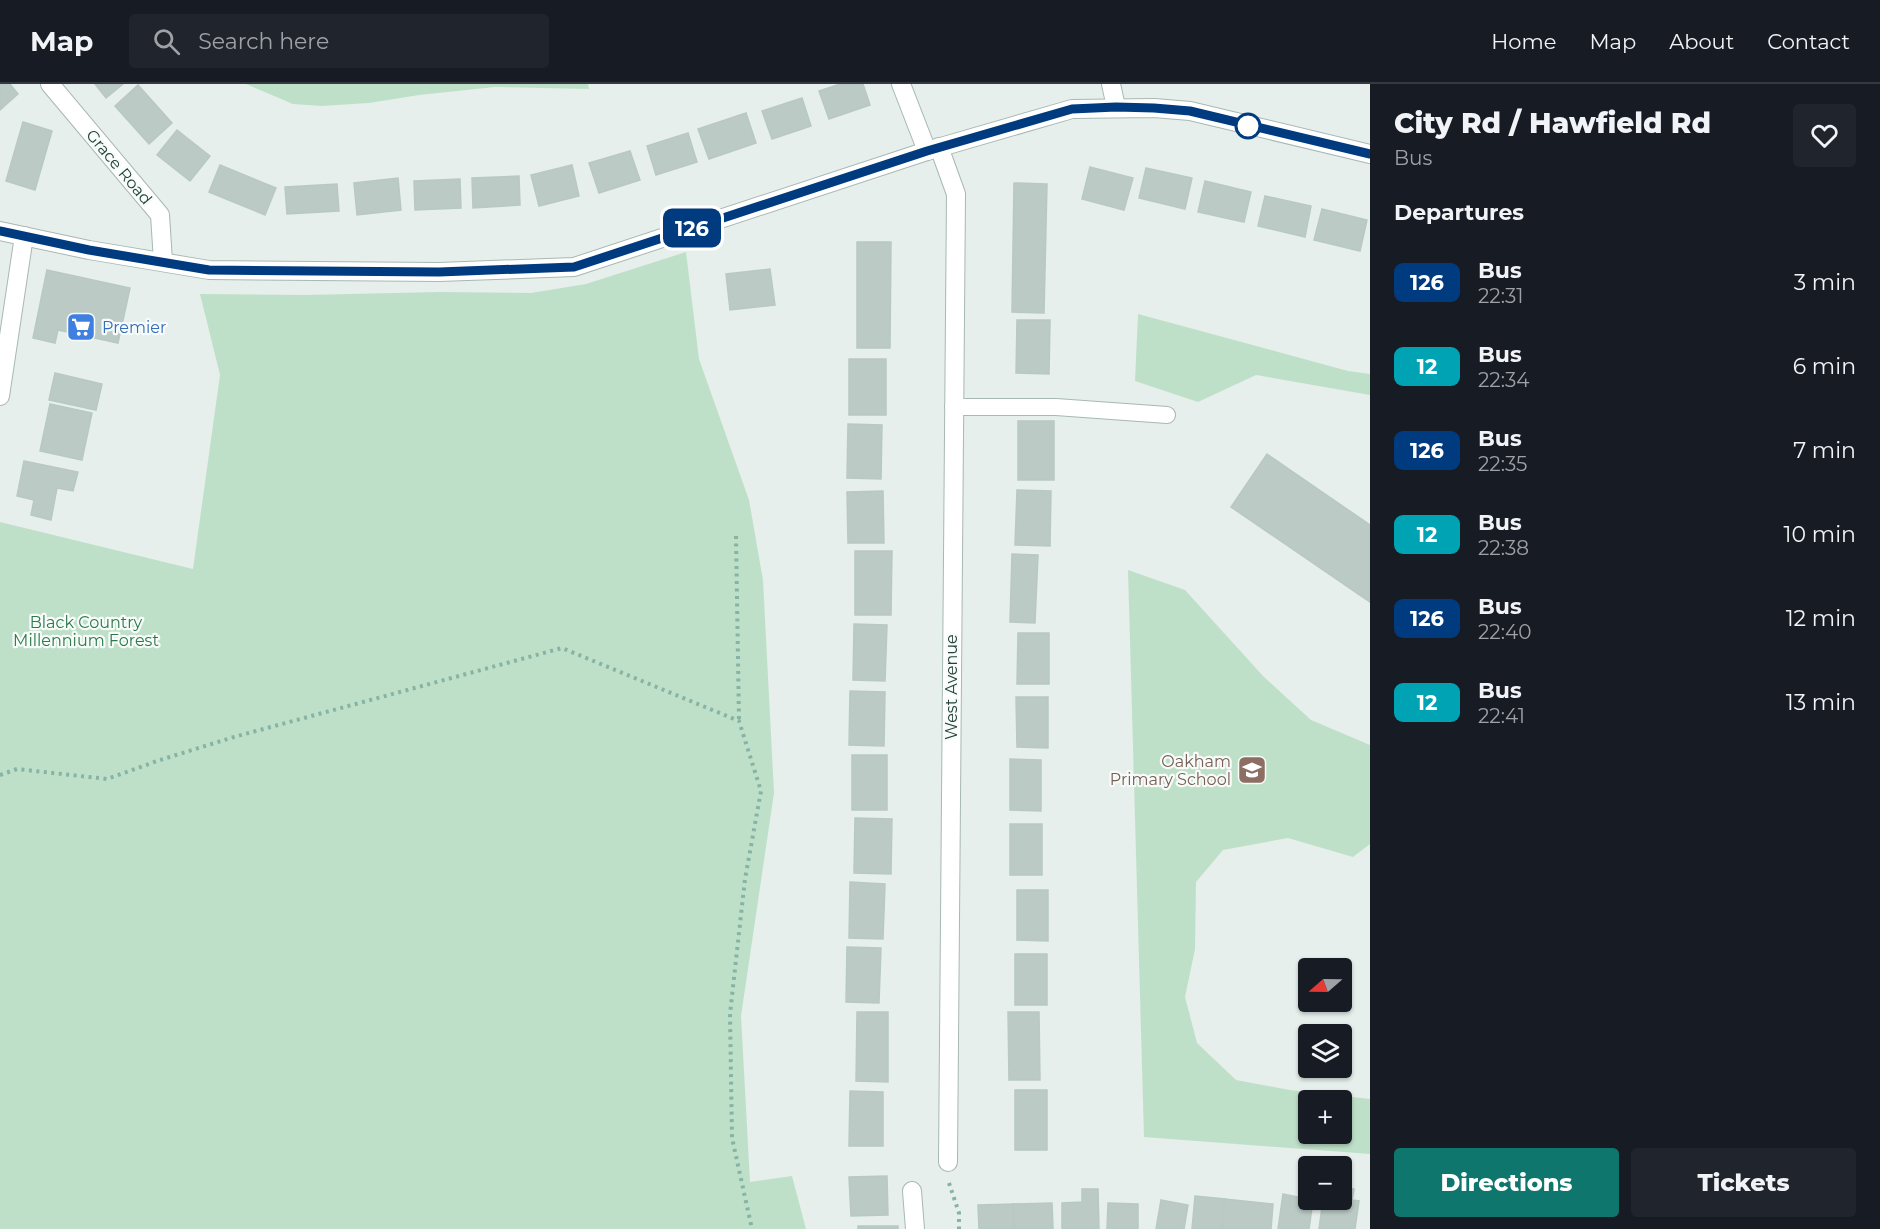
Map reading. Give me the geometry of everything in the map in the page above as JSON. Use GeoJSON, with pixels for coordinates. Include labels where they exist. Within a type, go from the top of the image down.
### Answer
{"type":"FeatureCollection","features":[{"type":"Feature","properties":{"kind":"street","name":"Grace Road"},"geometry":{"type":"LineString","coordinates":[[50,84],[160,215],[163,261]]}},
{"type":"Feature","properties":{"kind":"street","name":"West Avenue"},"geometry":{"type":"LineString","coordinates":[[901,84],[956,194],[948,1162]]}},
{"type":"Feature","properties":{"kind":"street"},"geometry":{"type":"LineString","coordinates":[[1111,84],[1116,107]]}},
{"type":"Feature","properties":{"kind":"street"},"geometry":{"type":"LineString","coordinates":[[0,231],[89,250],[209,270],[439,272],[574,267],[933,149],[1072,109],[1116,107],[1190,111],[1370,154]]}},
{"type":"Feature","properties":{"kind":"street"},"geometry":{"type":"LineString","coordinates":[[0,396],[24,236]]}},
{"type":"Feature","properties":{"kind":"street"},"geometry":{"type":"LineString","coordinates":[[912,1191],[915,1229]]}},
{"type":"Feature","properties":{"kind":"lane"},"geometry":{"type":"LineString","coordinates":[[953,406],[1056,407],[1167,415]]}},
{"type":"Feature","properties":{"kind":"path"},"geometry":{"type":"LineString","coordinates":[[736,536],[740,721],[761,791],[745,879],[730,1014],[732,1138],[752,1229]]}},
{"type":"Feature","properties":{"kind":"path"},"geometry":{"type":"LineString","coordinates":[[0,775],[17,769],[107,779],[234,737],[562,648],[740,721]]}},
{"type":"Feature","properties":{"kind":"path"},"geometry":{"type":"LineString","coordinates":[[948,1162],[950,1186],[959,1213],[959,1229]]}},
{"type":"Feature","properties":{"kind":"green space"},"geometry":{"type":"Polygon","coordinates":[[[246,84],[588,84],[589,89],[495,87],[369,103],[322,106],[293,104],[246,84]]]}},
{"type":"Feature","properties":{"kind":"green space","name":"Black Country Millennium Forest"},"geometry":{"type":"Polygon","coordinates":[[[686,252],[699,359],[749,500],[763,580],[774,793],[741,1016],[750,1182],[792,1176],[806,1229],[0,1229],[0,522],[193,569],[220,375],[200,294],[531,293],[586,284],[686,252]]]}},
{"type":"Feature","properties":{"kind":"green space"},"geometry":{"type":"Polygon","coordinates":[[[1138,314],[1348,371],[1370,374],[1370,395],[1256,375],[1198,402],[1135,381],[1138,314]]]}},
{"type":"Feature","properties":{"kind":"green space"},"geometry":{"type":"Polygon","coordinates":[[[1128,570],[1185,590],[1263,676],[1311,720],[1370,745],[1370,844],[1353,857],[1288,838],[1223,850],[1196,882],[1195,949],[1185,997],[1197,1043],[1236,1080],[1298,1091],[1298,1144],[1352,1144],[1352,1097],[1370,1099],[1370,1154],[1144,1137],[1128,570]]]}},
{"type":"Feature","properties":{"kind":"building"},"geometry":{"type":"Polygon","coordinates":[[[0,84],[10,84],[18,94],[0,110],[0,84]]]}},
{"type":"Feature","properties":{"kind":"building"},"geometry":{"type":"Polygon","coordinates":[[[95,84],[123,84],[106,98],[95,84]]]}},
{"type":"Feature","properties":{"kind":"building"},"geometry":{"type":"Polygon","coordinates":[[[840,84],[863,84],[870,105],[829,119],[819,91],[840,84]]]}},
{"type":"Feature","properties":{"kind":"building"},"geometry":{"type":"Polygon","coordinates":[[[138,85],[172,123],[149,144],[115,106],[138,85]]]}},
{"type":"Feature","properties":{"kind":"building"},"geometry":{"type":"Polygon","coordinates":[[[802,98],[811,126],[772,139],[762,111],[802,98]]]}},
{"type":"Feature","properties":{"kind":"building"},"geometry":{"type":"Polygon","coordinates":[[[746,113],[756,143],[709,159],[698,129],[746,113]]]}},
{"type":"Feature","properties":{"kind":"building"},"geometry":{"type":"Polygon","coordinates":[[[23,122],[52,131],[35,190],[6,181],[23,122]]]}},
{"type":"Feature","properties":{"kind":"building"},"geometry":{"type":"Polygon","coordinates":[[[177,130],[210,156],[190,181],[157,155],[177,130]]]}},
{"type":"Feature","properties":{"kind":"building"},"geometry":{"type":"Polygon","coordinates":[[[688,133],[697,162],[656,175],[647,146],[688,133]]]}},
{"type":"Feature","properties":{"kind":"building"},"geometry":{"type":"Polygon","coordinates":[[[630,151],[640,180],[599,193],[589,163],[630,151]]]}},
{"type":"Feature","properties":{"kind":"building"},"geometry":{"type":"Polygon","coordinates":[[[220,165],[276,188],[265,215],[209,192],[220,165]]]}},
{"type":"Feature","properties":{"kind":"building"},"geometry":{"type":"Polygon","coordinates":[[[572,165],[579,196],[539,206],[531,175],[572,165]]]}},
{"type":"Feature","properties":{"kind":"building"},"geometry":{"type":"Polygon","coordinates":[[[1090,167],[1133,178],[1124,210],[1082,199],[1090,167]]]}},
{"type":"Feature","properties":{"kind":"building"},"geometry":{"type":"Polygon","coordinates":[[[1146,168],[1192,178],[1185,209],[1139,198],[1146,168]]]}},
{"type":"Feature","properties":{"kind":"building"},"geometry":{"type":"Polygon","coordinates":[[[519,176],[520,205],[473,208],[472,178],[519,176]]]}},
{"type":"Feature","properties":{"kind":"building"},"geometry":{"type":"Polygon","coordinates":[[[398,178],[401,210],[357,215],[354,183],[398,178]]]}},
{"type":"Feature","properties":{"kind":"building"},"geometry":{"type":"Polygon","coordinates":[[[460,179],[461,208],[415,210],[414,181],[460,179]]]}},
{"type":"Feature","properties":{"kind":"building"},"geometry":{"type":"Polygon","coordinates":[[[1205,181],[1251,192],[1244,222],[1198,212],[1205,181]]]}},
{"type":"Feature","properties":{"kind":"building"},"geometry":{"type":"Polygon","coordinates":[[[1014,183],[1047,184],[1044,313],[1012,312],[1014,183]]]}},
{"type":"Feature","properties":{"kind":"building"},"geometry":{"type":"Polygon","coordinates":[[[337,184],[339,211],[287,214],[285,187],[337,184]]]}},
{"type":"Feature","properties":{"kind":"building"},"geometry":{"type":"Polygon","coordinates":[[[1265,196],[1311,206],[1305,237],[1258,226],[1265,196]]]}},
{"type":"Feature","properties":{"kind":"building"},"geometry":{"type":"Polygon","coordinates":[[[1322,209],[1367,220],[1360,251],[1314,240],[1322,209]]]}},
{"type":"Feature","properties":{"kind":"building"},"geometry":{"type":"Polygon","coordinates":[[[857,242],[891,242],[890,348],[857,348],[857,242]]]}},
{"type":"Feature","properties":{"kind":"building"},"geometry":{"type":"Polygon","coordinates":[[[770,269],[775,305],[730,310],[726,274],[770,269]]]}},
{"type":"Feature","properties":{"kind":"building"},"geometry":{"type":"Polygon","coordinates":[[[47,270],[130,288],[118,343],[58,330],[55,343],[33,338],[47,270]]]}},
{"type":"Feature","properties":{"kind":"building"},"geometry":{"type":"Polygon","coordinates":[[[1017,320],[1050,320],[1049,374],[1016,373],[1017,320]]]}},
{"type":"Feature","properties":{"kind":"building"},"geometry":{"type":"Polygon","coordinates":[[[849,359],[886,359],[886,415],[849,415],[849,359]]]}},
{"type":"Feature","properties":{"kind":"building"},"geometry":{"type":"Polygon","coordinates":[[[55,373],[102,384],[96,410],[49,400],[55,373]]]}},
{"type":"Feature","properties":{"kind":"building"},"geometry":{"type":"Polygon","coordinates":[[[50,404],[92,413],[82,460],[40,451],[50,404]]]}},
{"type":"Feature","properties":{"kind":"building"},"geometry":{"type":"Polygon","coordinates":[[[1018,421],[1054,421],[1054,480],[1018,480],[1018,421]]]}},
{"type":"Feature","properties":{"kind":"building"},"geometry":{"type":"Polygon","coordinates":[[[848,424],[882,425],[881,479],[847,478],[848,424]]]}},
{"type":"Feature","properties":{"kind":"building"},"geometry":{"type":"Polygon","coordinates":[[[1267,454],[1370,525],[1370,602],[1231,507],[1267,454]]]}},
{"type":"Feature","properties":{"kind":"building"},"geometry":{"type":"Polygon","coordinates":[[[24,461],[78,472],[73,491],[57,488],[51,520],[31,515],[34,500],[17,496],[24,461]]]}},
{"type":"Feature","properties":{"kind":"building"},"geometry":{"type":"Polygon","coordinates":[[[1017,490],[1051,491],[1050,546],[1015,545],[1017,490]]]}},
{"type":"Feature","properties":{"kind":"building"},"geometry":{"type":"Polygon","coordinates":[[[883,491],[884,543],[848,543],[847,492],[883,491]]]}},
{"type":"Feature","properties":{"kind":"building"},"geometry":{"type":"Polygon","coordinates":[[[855,551],[892,551],[891,615],[855,615],[855,551]]]}},
{"type":"Feature","properties":{"kind":"building"},"geometry":{"type":"Polygon","coordinates":[[[1012,554],[1038,555],[1035,623],[1010,622],[1012,554]]]}},
{"type":"Feature","properties":{"kind":"building"},"geometry":{"type":"Polygon","coordinates":[[[854,624],[887,625],[885,681],[853,680],[854,624]]]}},
{"type":"Feature","properties":{"kind":"building"},"geometry":{"type":"Polygon","coordinates":[[[1018,633],[1049,633],[1049,684],[1017,684],[1018,633]]]}},
{"type":"Feature","properties":{"kind":"building"},"geometry":{"type":"Polygon","coordinates":[[[850,691],[885,692],[884,746],[849,745],[850,691]]]}},
{"type":"Feature","properties":{"kind":"building"},"geometry":{"type":"Polygon","coordinates":[[[1016,697],[1048,697],[1048,748],[1017,747],[1016,697]]]}},
{"type":"Feature","properties":{"kind":"building"},"geometry":{"type":"Polygon","coordinates":[[[852,755],[887,755],[887,810],[852,810],[852,755]]]}},
{"type":"Feature","properties":{"kind":"building"},"geometry":{"type":"Polygon","coordinates":[[[1010,759],[1041,760],[1041,811],[1010,810],[1010,759]]]}},
{"type":"Feature","properties":{"kind":"building"},"geometry":{"type":"Polygon","coordinates":[[[855,818],[892,819],[891,874],[854,873],[855,818]]]}},
{"type":"Feature","properties":{"kind":"building"},"geometry":{"type":"Polygon","coordinates":[[[1010,824],[1042,824],[1042,875],[1010,875],[1010,824]]]}},
{"type":"Feature","properties":{"kind":"building"},"geometry":{"type":"Polygon","coordinates":[[[850,882],[885,884],[883,939],[849,938],[850,882]]]}},
{"type":"Feature","properties":{"kind":"building"},"geometry":{"type":"Polygon","coordinates":[[[1017,890],[1048,890],[1048,941],[1017,940],[1017,890]]]}},
{"type":"Feature","properties":{"kind":"building"},"geometry":{"type":"Polygon","coordinates":[[[847,947],[881,948],[879,1003],[846,1002],[847,947]]]}},
{"type":"Feature","properties":{"kind":"building"},"geometry":{"type":"Polygon","coordinates":[[[1015,954],[1047,954],[1047,1005],[1015,1005],[1015,954]]]}},
{"type":"Feature","properties":{"kind":"building"},"geometry":{"type":"Polygon","coordinates":[[[857,1012],[888,1012],[888,1082],[856,1081],[857,1012]]]}},
{"type":"Feature","properties":{"kind":"building"},"geometry":{"type":"Polygon","coordinates":[[[1008,1012],[1039,1012],[1040,1080],[1009,1080],[1008,1012]]]}},
{"type":"Feature","properties":{"kind":"building"},"geometry":{"type":"Polygon","coordinates":[[[1015,1090],[1047,1090],[1047,1150],[1015,1150],[1015,1090]]]}},
{"type":"Feature","properties":{"kind":"building"},"geometry":{"type":"Polygon","coordinates":[[[850,1091],[883,1092],[883,1146],[849,1146],[850,1091]]]}},
{"type":"Feature","properties":{"kind":"building"},"geometry":{"type":"Polygon","coordinates":[[[887,1176],[888,1215],[851,1216],[849,1177],[887,1176]]]}},
{"type":"Feature","properties":{"kind":"building"},"geometry":{"type":"Polygon","coordinates":[[[1082,1189],[1098,1189],[1099,1229],[1062,1229],[1062,1203],[1082,1202],[1082,1189]]]}},
{"type":"Feature","properties":{"kind":"building"},"geometry":{"type":"Polygon","coordinates":[[[1283,1194],[1298,1197],[1298,1210],[1312,1210],[1309,1229],[1278,1229],[1283,1194]]]}},
{"type":"Feature","properties":{"kind":"building"},"geometry":{"type":"Polygon","coordinates":[[[1195,1196],[1225,1199],[1222,1229],[1192,1229],[1195,1196]]]}},
{"type":"Feature","properties":{"kind":"building"},"geometry":{"type":"Polygon","coordinates":[[[1225,1199],[1273,1204],[1271,1229],[1222,1229],[1225,1199]]]}},
{"type":"Feature","properties":{"kind":"building"},"geometry":{"type":"Polygon","coordinates":[[[1161,1200],[1188,1205],[1184,1229],[1156,1229],[1161,1200]]]}},
{"type":"Feature","properties":{"kind":"building"},"geometry":{"type":"Polygon","coordinates":[[[1352,1200],[1359,1201],[1355,1229],[1319,1229],[1322,1210],[1352,1210],[1352,1200]]]}},
{"type":"Feature","properties":{"kind":"building"},"geometry":{"type":"Polygon","coordinates":[[[1052,1203],[1053,1229],[1014,1229],[1013,1204],[1052,1203]]]}},
{"type":"Feature","properties":{"kind":"building"},"geometry":{"type":"Polygon","coordinates":[[[1108,1203],[1138,1204],[1138,1229],[1107,1229],[1108,1203]]]}},
{"type":"Feature","properties":{"kind":"building"},"geometry":{"type":"Polygon","coordinates":[[[1013,1204],[1014,1229],[979,1229],[978,1205],[1013,1204]]]}},
{"type":"Feature","properties":{"kind":"building"},"geometry":{"type":"Polygon","coordinates":[[[858,1226],[898,1226],[898,1229],[858,1229],[858,1226]]]}},
{"type":"Feature","properties":{"kind":"bus line","name":"126"},"geometry":{"type":"LineString","coordinates":[[0,231],[89,250],[209,270],[439,272],[542,270],[574,267],[927,151],[1072,109],[1116,107],[1190,111],[1370,154]]}},
{"type":"Feature","properties":{"kind":"place","name":"Premier"},"geometry":{"type":"Point","coordinates":[81,327]}},
{"type":"Feature","properties":{"kind":"place","name":"Oakham Primary School"},"geometry":{"type":"Point","coordinates":[1252,770]}}]}
